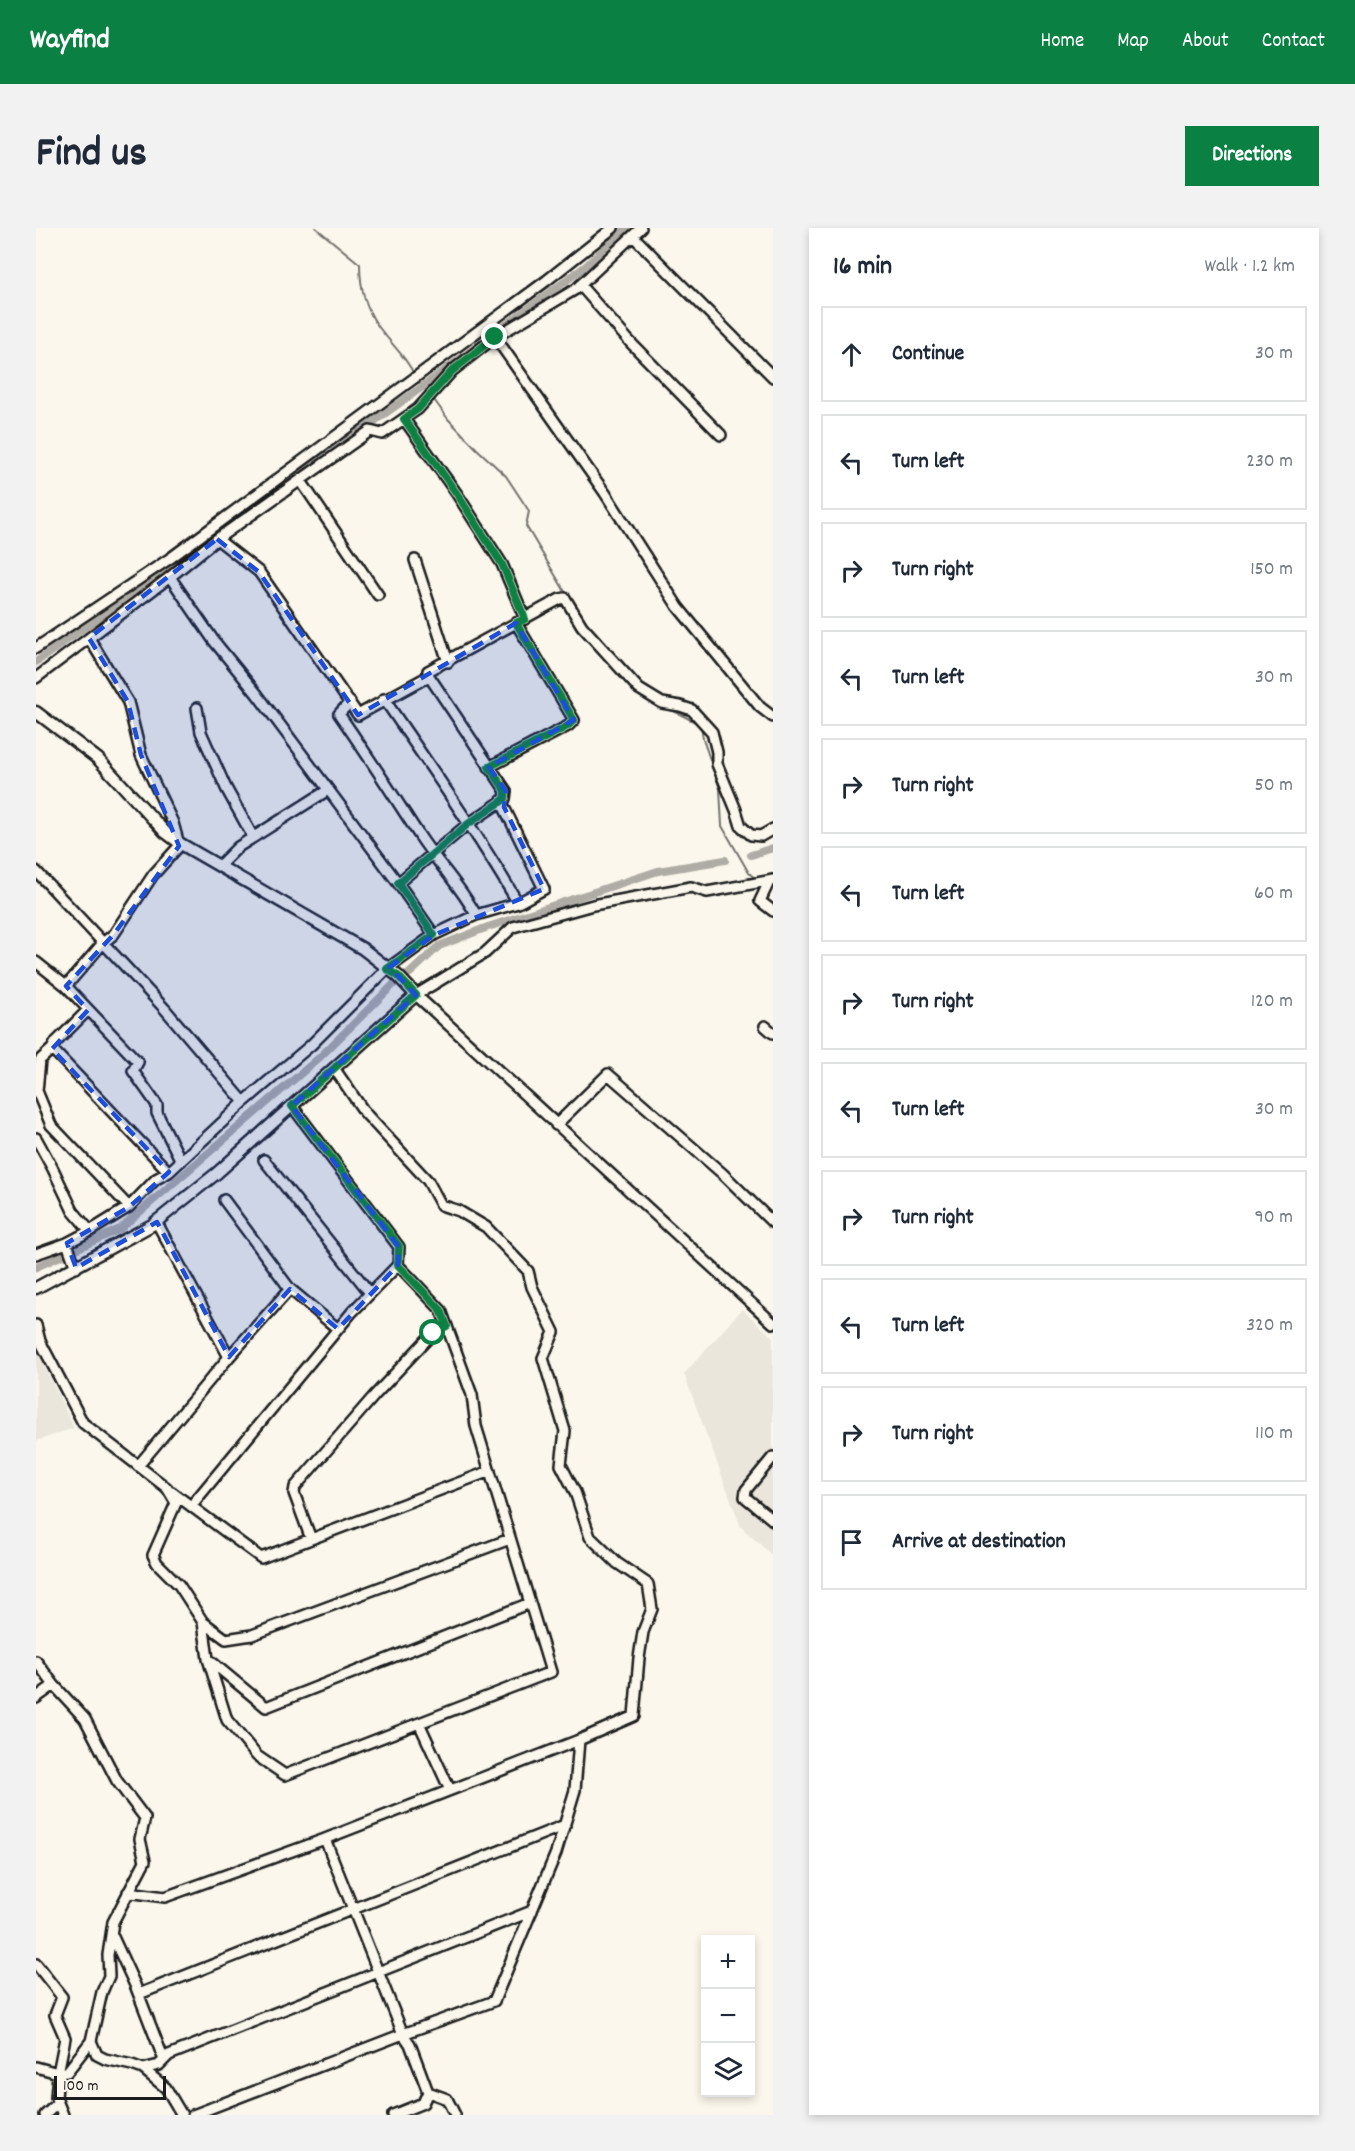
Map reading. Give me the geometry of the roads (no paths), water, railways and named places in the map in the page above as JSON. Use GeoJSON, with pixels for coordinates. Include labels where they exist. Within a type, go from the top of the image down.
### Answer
{"type":"FeatureCollection","features":[{"type":"Feature","properties":{"kind":"street"},"geometry":{"type":"LineString","coordinates":[[36,648],[172,557],[546,281],[613,228]]}},
{"type":"Feature","properties":{"kind":"street"},"geometry":{"type":"LineString","coordinates":[[36,678],[170,577],[217,538],[370,431],[382,434],[418,409],[452,371],[495,337],[580,285],[641,228]]}},
{"type":"Feature","properties":{"kind":"street"},"geometry":{"type":"LineString","coordinates":[[633,236],[773,377]]}},
{"type":"Feature","properties":{"kind":"street"},"geometry":{"type":"LineString","coordinates":[[580,285],[630,342],[721,435]]}},
{"type":"Feature","properties":{"kind":"street"},"geometry":{"type":"LineString","coordinates":[[495,337],[605,494],[678,607],[760,707],[773,717]]}},
{"type":"Feature","properties":{"kind":"street"},"geometry":{"type":"LineString","coordinates":[[404,419],[457,494],[502,564],[520,621],[574,720],[568,726],[489,767]]}},
{"type":"Feature","properties":{"kind":"street"},"geometry":{"type":"LineString","coordinates":[[301,481],[378,595]]}},
{"type":"Feature","properties":{"kind":"street"},"geometry":{"type":"LineString","coordinates":[[217,538],[259,572],[358,715],[429,676]]}},
{"type":"Feature","properties":{"kind":"street"},"geometry":{"type":"LineString","coordinates":[[415,560],[448,662]]}},
{"type":"Feature","properties":{"kind":"street"},"geometry":{"type":"LineString","coordinates":[[170,577],[214,641],[257,694],[434,935]]}},
{"type":"Feature","properties":{"kind":"street"},"geometry":{"type":"LineString","coordinates":[[398,883],[468,824],[505,799],[506,791],[429,676],[428,671],[565,598],[582,626],[639,689],[662,703],[692,710],[712,732],[717,752],[717,764],[741,826],[751,835],[761,836],[773,829]]}},
{"type":"Feature","properties":{"kind":"street"},"geometry":{"type":"LineString","coordinates":[[89,638],[128,702],[141,755],[174,823],[180,842]]}},
{"type":"Feature","properties":{"kind":"street"},"geometry":{"type":"LineString","coordinates":[[384,699],[484,845],[518,903]]}},
{"type":"Feature","properties":{"kind":"street"},"geometry":{"type":"LineString","coordinates":[[350,702],[339,714],[407,813],[420,836],[466,896],[476,915]]}},
{"type":"Feature","properties":{"kind":"street"},"geometry":{"type":"LineString","coordinates":[[197,708],[201,732],[226,788],[254,837]]}},
{"type":"Feature","properties":{"kind":"street"},"geometry":{"type":"LineString","coordinates":[[36,712],[98,759],[165,832],[363,949],[398,976],[556,1125],[773,1323]]}},
{"type":"Feature","properties":{"kind":"street"},"geometry":{"type":"LineString","coordinates":[[220,865],[238,847],[328,790]]}},
{"type":"Feature","properties":{"kind":"street"},"geometry":{"type":"LineString","coordinates":[[36,1254],[67,1243],[129,1207],[156,1179],[169,1172],[244,1102],[311,1045],[387,969],[434,935],[476,915],[518,903],[544,889],[501,801]]}},
{"type":"Feature","properties":{"kind":"street"},"geometry":{"type":"LineString","coordinates":[[66,986],[103,943],[114,934],[153,875],[180,842]]}},
{"type":"Feature","properties":{"kind":"street"},"geometry":{"type":"LineString","coordinates":[[36,871],[164,1008],[244,1102]]}},
{"type":"Feature","properties":{"kind":"street"},"geometry":{"type":"LineString","coordinates":[[771,881],[760,901],[773,911]]}},
{"type":"Feature","properties":{"kind":"street"},"geometry":{"type":"LineString","coordinates":[[36,1288],[76,1268],[156,1221],[217,1173],[334,1068],[413,992],[485,953],[513,927],[593,905],[691,887],[707,892],[771,881]]}},
{"type":"Feature","properties":{"kind":"street"},"geometry":{"type":"LineString","coordinates":[[36,962],[66,986],[138,1062],[133,1071],[157,1105],[157,1113],[181,1161]]}},
{"type":"Feature","properties":{"kind":"street"},"geometry":{"type":"LineString","coordinates":[[88,1010],[40,1060],[37,1091],[51,1125],[129,1207]]}},
{"type":"Feature","properties":{"kind":"street"},"geometry":{"type":"LineString","coordinates":[[765,1026],[773,1034]]}},
{"type":"Feature","properties":{"kind":"street"},"geometry":{"type":"LineString","coordinates":[[52,1049],[169,1172]]}},
{"type":"Feature","properties":{"kind":"street"},"geometry":{"type":"LineString","coordinates":[[128,1892],[165,1897],[325,1839],[579,1740],[634,1716],[643,1632],[652,1609],[648,1584],[617,1563],[590,1537],[575,1492],[561,1465],[565,1431],[543,1358],[554,1332],[532,1287],[528,1271],[486,1227],[459,1211],[441,1205],[428,1181],[365,1113],[334,1068]]}},
{"type":"Feature","properties":{"kind":"street"},"geometry":{"type":"LineString","coordinates":[[556,1125],[608,1074],[723,1174],[773,1223]]}},
{"type":"Feature","properties":{"kind":"street"},"geometry":{"type":"LineString","coordinates":[[191,1506],[338,1329],[398,1265],[399,1246],[292,1106]]}},
{"type":"Feature","properties":{"kind":"street"},"geometry":{"type":"LineString","coordinates":[[36,1138],[73,1210],[90,1231]]}},
{"type":"Feature","properties":{"kind":"street"},"geometry":{"type":"LineString","coordinates":[[264,1160],[370,1293]]}},
{"type":"Feature","properties":{"kind":"street"},"geometry":{"type":"LineString","coordinates":[[224,1200],[290,1289],[338,1329]]}},
{"type":"Feature","properties":{"kind":"street"},"geometry":{"type":"LineString","coordinates":[[156,1221],[229,1357]]}},
{"type":"Feature","properties":{"kind":"street"},"geometry":{"type":"LineString","coordinates":[[67,1243],[76,1268]]}},
{"type":"Feature","properties":{"kind":"street"},"geometry":{"type":"LineString","coordinates":[[203,1622],[208,1659],[227,1720],[257,1756],[285,1775],[551,1672],[476,1426],[472,1395],[441,1310],[398,1265]]}},
{"type":"Feature","properties":{"kind":"street"},"geometry":{"type":"LineString","coordinates":[[138,1466],[229,1357],[290,1289]]}},
{"type":"Feature","properties":{"kind":"street"},"geometry":{"type":"LineString","coordinates":[[36,1325],[40,1341],[83,1423],[261,1558],[490,1471]]}},
{"type":"Feature","properties":{"kind":"street"},"geometry":{"type":"LineString","coordinates":[[311,1539],[294,1493],[295,1487],[374,1396],[433,1333],[447,1326]]}},
{"type":"Feature","properties":{"kind":"street"},"geometry":{"type":"LineString","coordinates":[[773,1457],[746,1490],[745,1497],[773,1520]]}},
{"type":"Feature","properties":{"kind":"street"},"geometry":{"type":"LineString","coordinates":[[167,1488],[176,1503],[153,1555],[180,1585],[203,1622],[226,1639],[252,1635],[510,1539]]}},
{"type":"Feature","properties":{"kind":"street"},"geometry":{"type":"LineString","coordinates":[[208,1659],[266,1707],[530,1603]]}},
{"type":"Feature","properties":{"kind":"street"},"geometry":{"type":"LineString","coordinates":[[36,1661],[85,1719],[117,1781],[145,1818],[140,1839],[145,1861],[113,1922],[108,1955],[109,1976],[102,1992],[91,2041],[67,2072],[58,2073],[36,2067]]}},
{"type":"Feature","properties":{"kind":"street"},"geometry":{"type":"LineString","coordinates":[[36,1698],[54,1685]]}},
{"type":"Feature","properties":{"kind":"street"},"geometry":{"type":"LineString","coordinates":[[419,1723],[450,1790]]}},
{"type":"Feature","properties":{"kind":"street"},"geometry":{"type":"LineString","coordinates":[[193,2115],[494,2001],[556,1853],[575,1790],[579,1740]]}},
{"type":"Feature","properties":{"kind":"street"},"geometry":{"type":"LineString","coordinates":[[139,1994],[565,1825]]}},
{"type":"Feature","properties":{"kind":"street"},"geometry":{"type":"LineString","coordinates":[[325,1839],[428,2092],[423,2103],[393,2115]]}},
{"type":"Feature","properties":{"kind":"street"},"geometry":{"type":"LineString","coordinates":[[143,2069],[159,2065],[169,2055],[532,1911]]}},
{"type":"Feature","properties":{"kind":"street"},"geometry":{"type":"LineString","coordinates":[[111,1933],[139,1994],[164,2060]]}},
{"type":"Feature","properties":{"kind":"street"},"geometry":{"type":"LineString","coordinates":[[36,1964],[62,1997],[55,2015],[65,2038],[56,2098],[63,2115]]}},
{"type":"Feature","properties":{"kind":"street"},"geometry":{"type":"LineString","coordinates":[[91,2041],[97,2055],[143,2069],[166,2088],[182,2115]]}},
{"type":"Feature","properties":{"kind":"street"},"geometry":{"type":"LineString","coordinates":[[428,2092],[447,2100],[455,2115]]}},
{"type":"Feature","properties":{"kind":"street"},"geometry":{"type":"LineString","coordinates":[[45,2115],[58,2103]]}},
{"type":"Feature","properties":{"kind":"waterway"},"geometry":{"type":"LineString","coordinates":[[316,228],[360,264],[362,289],[370,312],[414,374]]}},
{"type":"Feature","properties":{"kind":"waterway"},"geometry":{"type":"LineString","coordinates":[[36,662],[418,390],[586,266],[626,228]]}},
{"type":"Feature","properties":{"kind":"waterway"},"geometry":{"type":"LineString","coordinates":[[417,379],[428,393]]}},
{"type":"Feature","properties":{"kind":"waterway"},"geometry":{"type":"LineString","coordinates":[[432,397],[448,419],[506,476],[529,511],[526,526],[567,595]]}},
{"type":"Feature","properties":{"kind":"waterway"},"geometry":{"type":"LineString","coordinates":[[666,707],[701,725],[703,739],[720,789],[722,826],[749,873],[757,880]]}},
{"type":"Feature","properties":{"kind":"waterway"},"geometry":{"type":"LineString","coordinates":[[751,855],[773,848]]}},
{"type":"Feature","properties":{"kind":"waterway"},"geometry":{"type":"LineString","coordinates":[[36,1267],[120,1229],[320,1057],[396,982],[410,973],[439,946],[488,927],[658,871],[725,860]]}}]}
